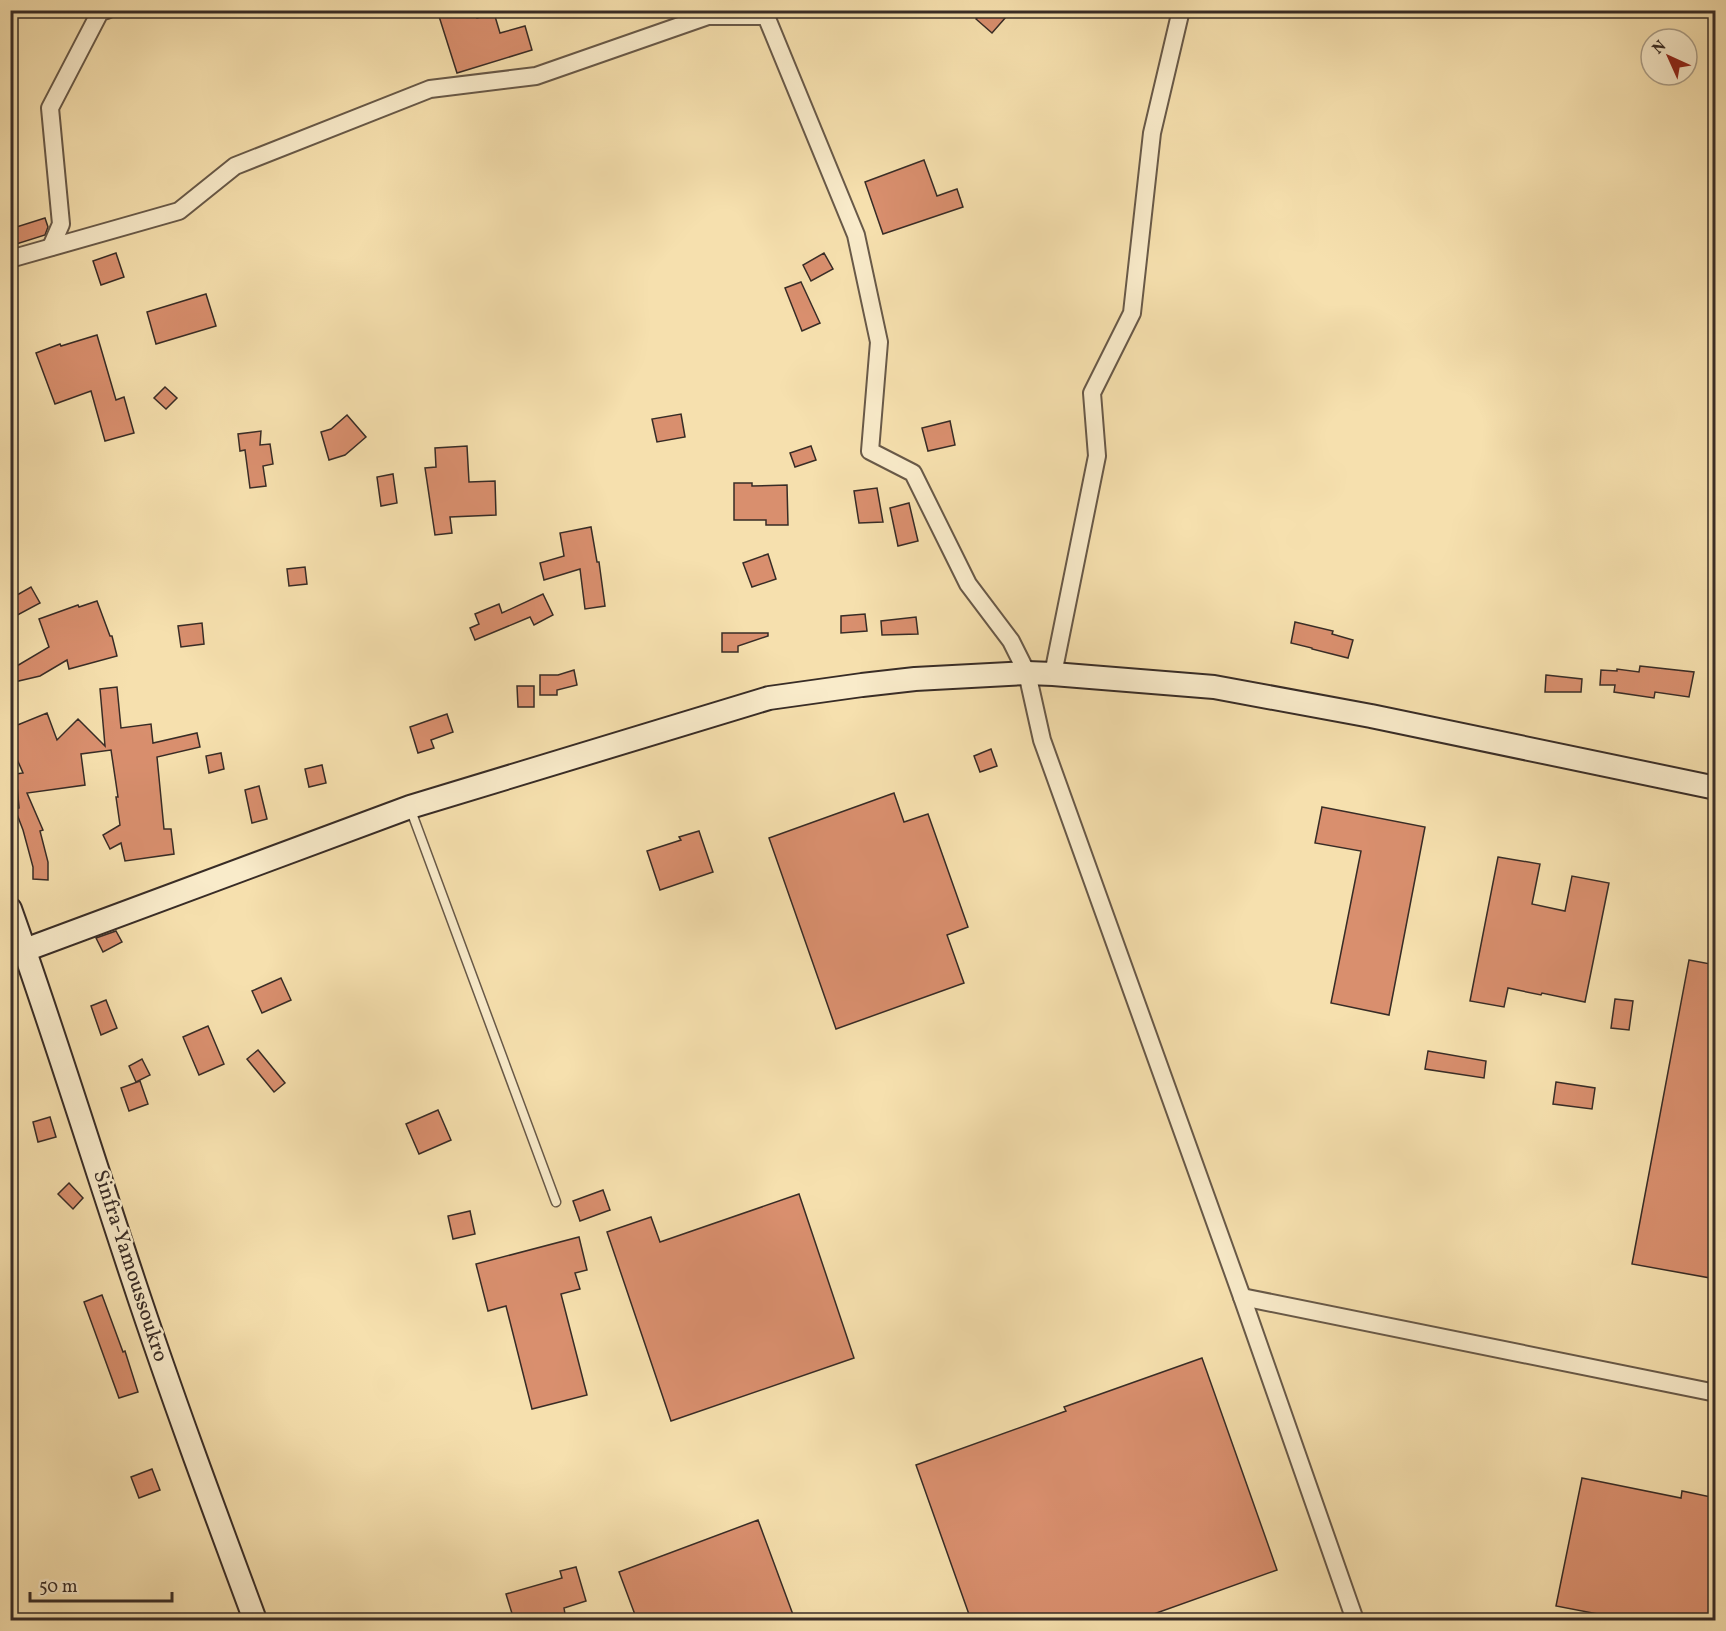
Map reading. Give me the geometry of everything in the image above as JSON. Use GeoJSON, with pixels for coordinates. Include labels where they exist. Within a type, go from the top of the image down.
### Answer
{"type":"FeatureCollection","features":[{"type":"Feature","properties":{"kind":"street"},"geometry":{"type":"LineString","coordinates":[[51,247],[61,224],[50,108],[100,12],[107,10]]}},
{"type":"Feature","properties":{"kind":"street"},"geometry":{"type":"LineString","coordinates":[[1053,674],[1097,456],[1092,393],[1131,313],[1152,133],[1181,10]]}},
{"type":"Feature","properties":{"kind":"street"},"geometry":{"type":"LineString","coordinates":[[10,259],[179,211],[235,166],[430,89],[536,76],[708,16],[765,13],[856,235],[879,342],[870,451],[913,473],[968,584],[1011,641],[1027,674],[1042,740],[1355,1620]]}},
{"type":"Feature","properties":{"kind":"street"},"geometry":{"type":"LineString","coordinates":[[25,950],[410,807],[769,698],[915,679],[1053,674],[1214,687],[1371,716],[1716,788]]}},
{"type":"Feature","properties":{"kind":"street","name":"Sinfra-Yamoussoukro"},"geometry":{"type":"LineString","coordinates":[[10,909],[133,1279],[255,1620]]}},
{"type":"Feature","properties":{"kind":"street"},"geometry":{"type":"LineString","coordinates":[[1242,1297],[1716,1393]]}},
{"type":"Feature","properties":{"kind":"lane"},"geometry":{"type":"LineString","coordinates":[[410,807],[556,1202]]}},
{"type":"Feature","properties":{"kind":"building"},"geometry":{"type":"Polygon","coordinates":[[[437,10],[475,10],[477,18],[494,13],[500,33],[525,26],[532,50],[457,73],[437,10]]]}},
{"type":"Feature","properties":{"kind":"building"},"geometry":{"type":"Polygon","coordinates":[[[984,10],[999,10],[1006,17],[992,33],[976,19],[984,10]]]}},
{"type":"Feature","properties":{"kind":"building"},"geometry":{"type":"Polygon","coordinates":[[[924,160],[937,196],[957,189],[963,207],[883,234],[865,182],[924,160]]]}},
{"type":"Feature","properties":{"kind":"building"},"geometry":{"type":"Polygon","coordinates":[[[45,218],[48,227],[45,235],[10,246],[10,229],[45,218]]]}},
{"type":"Feature","properties":{"kind":"building"},"geometry":{"type":"Polygon","coordinates":[[[116,253],[124,277],[101,285],[93,261],[116,253]]]}},
{"type":"Feature","properties":{"kind":"building"},"geometry":{"type":"Polygon","coordinates":[[[824,253],[833,269],[811,281],[803,265],[824,253]]]}},
{"type":"Feature","properties":{"kind":"building"},"geometry":{"type":"Polygon","coordinates":[[[801,282],[820,323],[802,331],[785,288],[801,282]]]}},
{"type":"Feature","properties":{"kind":"building"},"geometry":{"type":"Polygon","coordinates":[[[206,294],[216,326],[156,344],[147,312],[206,294]]]}},
{"type":"Feature","properties":{"kind":"building"},"geometry":{"type":"Polygon","coordinates":[[[97,335],[116,400],[124,397],[134,433],[105,441],[91,391],[55,404],[36,353],[60,344],[61,346],[97,335]]]}},
{"type":"Feature","properties":{"kind":"building"},"geometry":{"type":"Polygon","coordinates":[[[165,387],[177,398],[166,409],[154,398],[165,387]]]}},
{"type":"Feature","properties":{"kind":"building"},"geometry":{"type":"Polygon","coordinates":[[[681,414],[685,437],[657,442],[652,419],[681,414]]]}},
{"type":"Feature","properties":{"kind":"building"},"geometry":{"type":"Polygon","coordinates":[[[347,415],[366,437],[345,455],[329,460],[321,432],[331,429],[347,415]]]}},
{"type":"Feature","properties":{"kind":"building"},"geometry":{"type":"Polygon","coordinates":[[[950,421],[955,445],[928,451],[922,428],[950,421]]]}},
{"type":"Feature","properties":{"kind":"building"},"geometry":{"type":"Polygon","coordinates":[[[261,431],[260,445],[270,444],[273,464],[263,466],[266,486],[250,488],[245,450],[240,451],[238,434],[261,431]]]}},
{"type":"Feature","properties":{"kind":"building"},"geometry":{"type":"Polygon","coordinates":[[[467,446],[469,482],[495,481],[496,515],[450,517],[452,533],[435,535],[425,468],[436,467],[435,448],[467,446]]]}},
{"type":"Feature","properties":{"kind":"building"},"geometry":{"type":"Polygon","coordinates":[[[811,446],[816,460],[795,467],[790,453],[811,446]]]}},
{"type":"Feature","properties":{"kind":"building"},"geometry":{"type":"Polygon","coordinates":[[[393,474],[397,503],[381,506],[377,477],[393,474]]]}},
{"type":"Feature","properties":{"kind":"building"},"geometry":{"type":"Polygon","coordinates":[[[734,483],[752,483],[752,486],[787,485],[788,525],[766,525],[766,520],[734,520],[734,483]]]}},
{"type":"Feature","properties":{"kind":"building"},"geometry":{"type":"Polygon","coordinates":[[[877,488],[883,522],[859,523],[854,491],[877,488]]]}},
{"type":"Feature","properties":{"kind":"building"},"geometry":{"type":"Polygon","coordinates":[[[909,503],[918,541],[898,546],[890,508],[909,503]]]}},
{"type":"Feature","properties":{"kind":"building"},"geometry":{"type":"Polygon","coordinates":[[[591,527],[605,606],[585,609],[580,569],[544,580],[540,563],[564,556],[560,533],[591,527]]]}},
{"type":"Feature","properties":{"kind":"building"},"geometry":{"type":"Polygon","coordinates":[[[768,554],[776,579],[752,587],[743,563],[768,554]]]}},
{"type":"Feature","properties":{"kind":"building"},"geometry":{"type":"Polygon","coordinates":[[[305,567],[307,584],[289,586],[287,569],[305,567]]]}},
{"type":"Feature","properties":{"kind":"building"},"geometry":{"type":"Polygon","coordinates":[[[31,587],[40,603],[10,619],[10,599],[31,587]]]}},
{"type":"Feature","properties":{"kind":"building"},"geometry":{"type":"Polygon","coordinates":[[[543,594],[553,615],[534,625],[530,617],[475,640],[470,628],[479,624],[475,614],[499,604],[502,613],[543,594]]]}},
{"type":"Feature","properties":{"kind":"building"},"geometry":{"type":"Polygon","coordinates":[[[97,601],[110,636],[112,636],[117,656],[69,669],[67,660],[40,676],[10,683],[10,670],[49,647],[39,619],[78,605],[79,607],[97,601]]]}},
{"type":"Feature","properties":{"kind":"building"},"geometry":{"type":"Polygon","coordinates":[[[865,614],[867,631],[841,633],[841,616],[865,614]]]}},
{"type":"Feature","properties":{"kind":"building"},"geometry":{"type":"Polygon","coordinates":[[[916,617],[918,634],[882,635],[881,621],[916,617]]]}},
{"type":"Feature","properties":{"kind":"building"},"geometry":{"type":"Polygon","coordinates":[[[1295,622],[1333,631],[1332,634],[1353,640],[1348,658],[1291,643],[1295,622]]]}},
{"type":"Feature","properties":{"kind":"building"},"geometry":{"type":"Polygon","coordinates":[[[202,623],[204,644],[181,647],[178,626],[202,623]]]}},
{"type":"Feature","properties":{"kind":"building"},"geometry":{"type":"Polygon","coordinates":[[[722,633],[768,633],[768,636],[738,646],[738,652],[722,652],[722,633]]]}},
{"type":"Feature","properties":{"kind":"building"},"geometry":{"type":"Polygon","coordinates":[[[1640,666],[1694,672],[1689,697],[1655,692],[1654,698],[1614,692],[1615,685],[1600,685],[1601,670],[1617,671],[1617,669],[1639,672],[1640,666]]]}},
{"type":"Feature","properties":{"kind":"building"},"geometry":{"type":"Polygon","coordinates":[[[574,670],[577,685],[557,690],[557,695],[540,695],[540,675],[558,675],[574,670]]]}},
{"type":"Feature","properties":{"kind":"building"},"geometry":{"type":"Polygon","coordinates":[[[1546,675],[1582,679],[1581,692],[1545,692],[1546,675]]]}},
{"type":"Feature","properties":{"kind":"building"},"geometry":{"type":"Polygon","coordinates":[[[517,686],[534,686],[534,707],[518,707],[517,686]]]}},
{"type":"Feature","properties":{"kind":"building"},"geometry":{"type":"Polygon","coordinates":[[[117,687],[121,728],[151,724],[153,743],[197,733],[200,747],[157,757],[164,829],[171,829],[174,854],[125,861],[121,843],[110,849],[103,835],[120,825],[111,750],[81,754],[85,785],[27,793],[43,830],[40,831],[48,862],[48,880],[33,879],[33,867],[15,809],[19,808],[16,774],[23,773],[10,743],[10,728],[47,713],[57,740],[78,719],[105,746],[100,689],[117,687]]]}},
{"type":"Feature","properties":{"kind":"building"},"geometry":{"type":"Polygon","coordinates":[[[447,714],[453,732],[431,740],[434,748],[418,753],[410,727],[447,714]]]}},
{"type":"Feature","properties":{"kind":"building"},"geometry":{"type":"Polygon","coordinates":[[[991,749],[997,766],[980,772],[974,756],[991,749]]]}},
{"type":"Feature","properties":{"kind":"building"},"geometry":{"type":"Polygon","coordinates":[[[221,753],[224,769],[209,773],[206,756],[221,753]]]}},
{"type":"Feature","properties":{"kind":"building"},"geometry":{"type":"Polygon","coordinates":[[[322,765],[326,783],[309,787],[305,769],[322,765]]]}},
{"type":"Feature","properties":{"kind":"building"},"geometry":{"type":"Polygon","coordinates":[[[259,786],[267,819],[252,823],[245,790],[259,786]]]}},
{"type":"Feature","properties":{"kind":"building"},"geometry":{"type":"Polygon","coordinates":[[[894,793],[904,822],[928,814],[968,927],[947,935],[964,983],[836,1029],[769,838],[894,793]]]}},
{"type":"Feature","properties":{"kind":"building"},"geometry":{"type":"Polygon","coordinates":[[[1322,807],[1425,827],[1389,1015],[1331,1003],[1361,851],[1315,843],[1322,807]]]}},
{"type":"Feature","properties":{"kind":"building"},"geometry":{"type":"Polygon","coordinates":[[[699,831],[713,872],[660,890],[647,851],[681,840],[679,837],[699,831]]]}},
{"type":"Feature","properties":{"kind":"building"},"geometry":{"type":"Polygon","coordinates":[[[1498,857],[1540,864],[1532,904],[1565,911],[1572,876],[1609,883],[1585,1002],[1508,988],[1504,1007],[1470,1001],[1498,857]]]}},
{"type":"Feature","properties":{"kind":"building"},"geometry":{"type":"Polygon","coordinates":[[[116,931],[122,942],[103,952],[96,938],[116,931]]]}},
{"type":"Feature","properties":{"kind":"building"},"geometry":{"type":"Polygon","coordinates":[[[1689,960],[1716,965],[1716,1279],[1632,1264],[1689,960]]]}},
{"type":"Feature","properties":{"kind":"building"},"geometry":{"type":"Polygon","coordinates":[[[281,978],[291,1000],[262,1013],[252,991],[281,978]]]}},
{"type":"Feature","properties":{"kind":"building"},"geometry":{"type":"Polygon","coordinates":[[[1615,999],[1633,1001],[1629,1030],[1611,1028],[1615,999]]]}},
{"type":"Feature","properties":{"kind":"building"},"geometry":{"type":"Polygon","coordinates":[[[106,1000],[117,1028],[101,1035],[91,1006],[106,1000]]]}},
{"type":"Feature","properties":{"kind":"building"},"geometry":{"type":"Polygon","coordinates":[[[208,1026],[224,1064],[199,1075],[183,1037],[208,1026]]]}},
{"type":"Feature","properties":{"kind":"building"},"geometry":{"type":"Polygon","coordinates":[[[258,1050],[285,1083],[274,1092],[247,1059],[258,1050]]]}},
{"type":"Feature","properties":{"kind":"building"},"geometry":{"type":"Polygon","coordinates":[[[1428,1051],[1486,1061],[1484,1078],[1425,1069],[1428,1051]]]}},
{"type":"Feature","properties":{"kind":"building"},"geometry":{"type":"Polygon","coordinates":[[[142,1059],[150,1075],[136,1082],[129,1066],[142,1059]]]}},
{"type":"Feature","properties":{"kind":"building"},"geometry":{"type":"Polygon","coordinates":[[[140,1081],[148,1104],[129,1111],[121,1088],[140,1081]]]}},
{"type":"Feature","properties":{"kind":"building"},"geometry":{"type":"Polygon","coordinates":[[[1556,1082],[1595,1088],[1592,1109],[1553,1104],[1556,1082]]]}},
{"type":"Feature","properties":{"kind":"building"},"geometry":{"type":"Polygon","coordinates":[[[438,1110],[451,1140],[419,1154],[406,1124],[438,1110]]]}},
{"type":"Feature","properties":{"kind":"building"},"geometry":{"type":"Polygon","coordinates":[[[50,1117],[56,1137],[38,1142],[33,1122],[50,1117]]]}},
{"type":"Feature","properties":{"kind":"building"},"geometry":{"type":"Polygon","coordinates":[[[69,1183],[83,1198],[73,1209],[58,1194],[69,1183]]]}},
{"type":"Feature","properties":{"kind":"building"},"geometry":{"type":"Polygon","coordinates":[[[603,1190],[610,1210],[580,1221],[573,1201],[603,1190]]]}},
{"type":"Feature","properties":{"kind":"building"},"geometry":{"type":"Polygon","coordinates":[[[799,1194],[854,1358],[671,1421],[607,1232],[651,1217],[660,1242],[799,1194]]]}},
{"type":"Feature","properties":{"kind":"building"},"geometry":{"type":"Polygon","coordinates":[[[470,1211],[475,1234],[453,1239],[448,1216],[470,1211]]]}},
{"type":"Feature","properties":{"kind":"building"},"geometry":{"type":"Polygon","coordinates":[[[579,1237],[587,1270],[575,1273],[580,1289],[561,1294],[587,1395],[532,1409],[506,1306],[488,1311],[476,1264],[579,1237]]]}},
{"type":"Feature","properties":{"kind":"building"},"geometry":{"type":"Polygon","coordinates":[[[102,1295],[123,1352],[125,1351],[138,1392],[119,1398],[84,1302],[102,1295]]]}},
{"type":"Feature","properties":{"kind":"building"},"geometry":{"type":"Polygon","coordinates":[[[1202,1358],[1277,1570],[1137,1620],[971,1620],[916,1465],[1066,1411],[1064,1407],[1202,1358]]]}},
{"type":"Feature","properties":{"kind":"building"},"geometry":{"type":"Polygon","coordinates":[[[152,1469],[160,1490],[139,1498],[131,1477],[152,1469]]]}},
{"type":"Feature","properties":{"kind":"building"},"geometry":{"type":"Polygon","coordinates":[[[1582,1478],[1681,1498],[1682,1491],[1716,1498],[1716,1620],[1629,1620],[1556,1606],[1582,1478]]]}},
{"type":"Feature","properties":{"kind":"building"},"geometry":{"type":"Polygon","coordinates":[[[758,1520],[795,1620],[637,1620],[619,1572],[758,1520]]]}},
{"type":"Feature","properties":{"kind":"building"},"geometry":{"type":"Polygon","coordinates":[[[576,1567],[586,1601],[564,1608],[565,1614],[542,1620],[514,1620],[506,1594],[562,1578],[560,1571],[576,1567]]]}}]}
